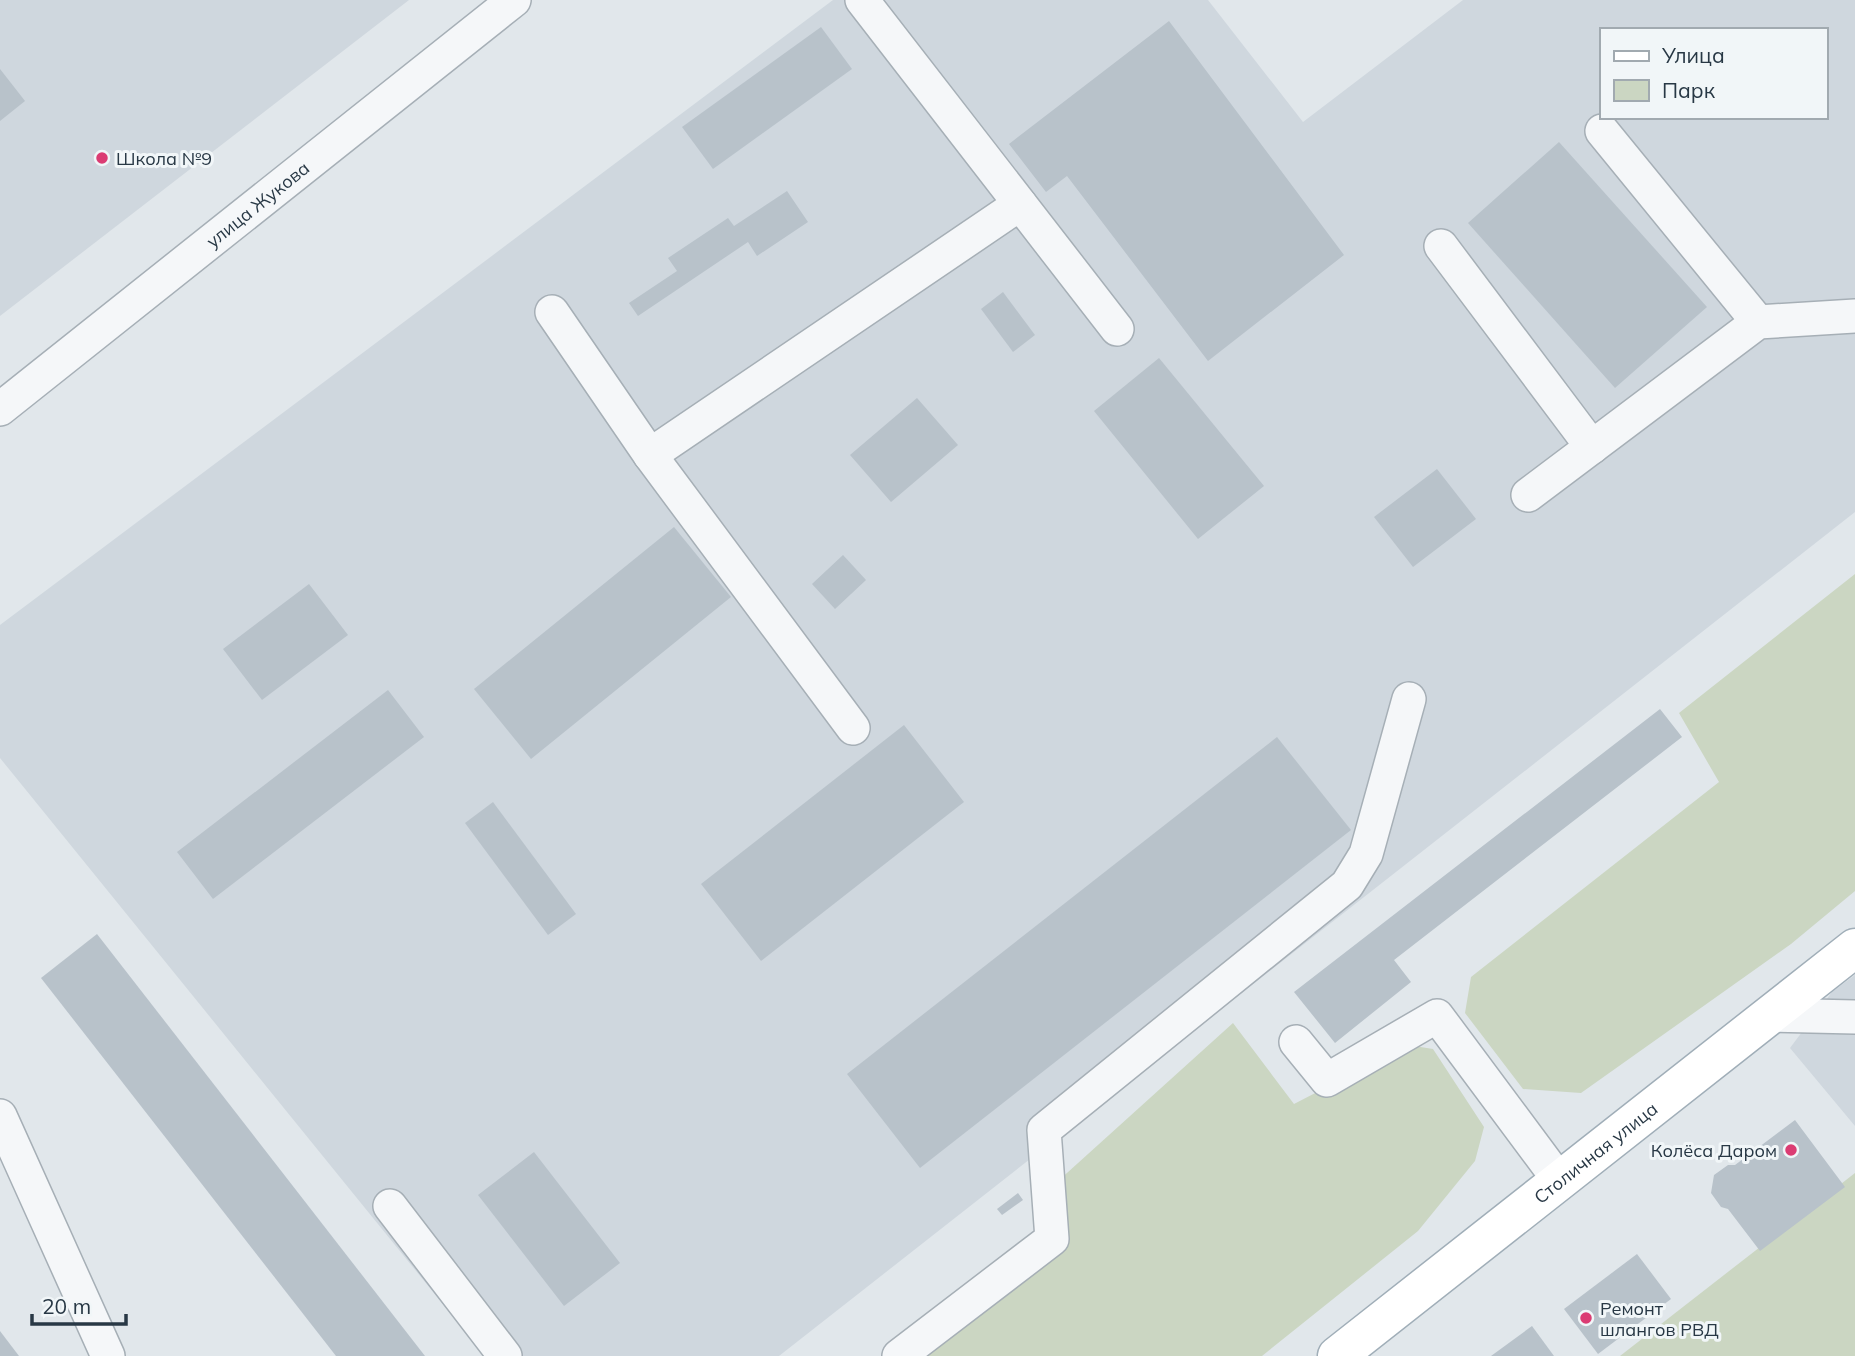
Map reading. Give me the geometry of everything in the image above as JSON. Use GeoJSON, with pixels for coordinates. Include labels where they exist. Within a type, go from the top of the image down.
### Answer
{"type":"FeatureCollection","features":[{"type":"Feature","properties":{"kind":"main road","name":"Столичная улица"},"geometry":{"type":"LineString","coordinates":[[1337,1356],[1855,947]]}},
{"type":"Feature","properties":{"kind":"street","name":"улица Жукова"},"geometry":{"type":"LineString","coordinates":[[0,409],[514,0]]}},
{"type":"Feature","properties":{"kind":"street"},"geometry":{"type":"LineString","coordinates":[[862,0],[1116,329]]}},
{"type":"Feature","properties":{"kind":"street"},"geometry":{"type":"LineString","coordinates":[[1602,131],[1758,323]]}},
{"type":"Feature","properties":{"kind":"street"},"geometry":{"type":"LineString","coordinates":[[650,455],[1020,204]]}},
{"type":"Feature","properties":{"kind":"street"},"geometry":{"type":"LineString","coordinates":[[1441,246],[1592,447]]}},
{"type":"Feature","properties":{"kind":"street"},"geometry":{"type":"LineString","coordinates":[[552,312],[650,455],[852,728]]}},
{"type":"Feature","properties":{"kind":"street"},"geometry":{"type":"LineString","coordinates":[[1528,495],[1758,323],[1855,316]]}},
{"type":"Feature","properties":{"kind":"street"},"geometry":{"type":"LineString","coordinates":[[900,1356],[1052,1239],[1044,1130],[1347,885],[1366,854],[1409,699]]}},
{"type":"Feature","properties":{"kind":"street"},"geometry":{"type":"LineString","coordinates":[[1770,1015],[1855,1017]]}},
{"type":"Feature","properties":{"kind":"street"},"geometry":{"type":"LineString","coordinates":[[1296,1042],[1327,1080],[1437,1016],[1559,1180]]}},
{"type":"Feature","properties":{"kind":"street"},"geometry":{"type":"LineString","coordinates":[[0,1116],[108,1356]]}},
{"type":"Feature","properties":{"kind":"street"},"geometry":{"type":"LineString","coordinates":[[390,1206],[505,1356]]}},
{"type":"Feature","properties":{"kind":"shaded area","name":"Школа №9"},"geometry":{"type":"Polygon","coordinates":[[[0,0],[409,0],[0,316],[0,0]]]}},
{"type":"Feature","properties":{"kind":"shaded area"},"geometry":{"type":"Polygon","coordinates":[[[833,0],[1208,0],[1303,122],[1463,0],[1855,0],[1855,512],[779,1356],[485,1356],[0,758],[0,625],[833,0]]]}},
{"type":"Feature","properties":{"kind":"shaded area"},"geometry":{"type":"Polygon","coordinates":[[[1855,975],[1855,1126],[1790,1048],[1832,992],[1855,975]]]}},
{"type":"Feature","properties":{"kind":"green space"},"geometry":{"type":"Polygon","coordinates":[[[1855,574],[1855,891],[1791,944],[1581,1093],[1523,1089],[1465,1013],[1471,977],[1719,782],[1679,713],[1855,574]]]}},
{"type":"Feature","properties":{"kind":"green space"},"geometry":{"type":"Polygon","coordinates":[[[1233,1023],[1294,1104],[1408,1045],[1433,1049],[1484,1127],[1475,1161],[1418,1231],[1262,1356],[910,1356],[1063,1238],[1057,1182],[1233,1023]]]}},
{"type":"Feature","properties":{"kind":"green space"},"geometry":{"type":"Polygon","coordinates":[[[1855,1173],[1855,1356],[1620,1356],[1855,1173]]]}},
{"type":"Feature","properties":{"kind":"building"},"geometry":{"type":"Polygon","coordinates":[[[1169,21],[1344,255],[1208,361],[1067,176],[1046,192],[1009,144],[1169,21]]]}},
{"type":"Feature","properties":{"kind":"building"},"geometry":{"type":"Polygon","coordinates":[[[821,27],[852,69],[713,169],[682,127],[821,27]]]}},
{"type":"Feature","properties":{"kind":"building"},"geometry":{"type":"Polygon","coordinates":[[[0,69],[25,101],[0,121],[0,69]]]}},
{"type":"Feature","properties":{"kind":"building"},"geometry":{"type":"Polygon","coordinates":[[[1559,142],[1707,307],[1615,388],[1468,223],[1559,142]]]}},
{"type":"Feature","properties":{"kind":"building"},"geometry":{"type":"Polygon","coordinates":[[[787,191],[808,222],[757,256],[748,242],[638,316],[629,303],[677,271],[668,258],[728,218],[734,226],[787,191]]]}},
{"type":"Feature","properties":{"kind":"building"},"geometry":{"type":"Polygon","coordinates":[[[1003,292],[1035,335],[1013,352],[981,309],[1003,292]]]}},
{"type":"Feature","properties":{"kind":"building"},"geometry":{"type":"Polygon","coordinates":[[[1159,358],[1264,486],[1198,539],[1094,411],[1159,358]]]}},
{"type":"Feature","properties":{"kind":"building"},"geometry":{"type":"Polygon","coordinates":[[[917,398],[958,445],[891,502],[850,455],[917,398]]]}},
{"type":"Feature","properties":{"kind":"building"},"geometry":{"type":"Polygon","coordinates":[[[1437,469],[1476,519],[1413,567],[1374,517],[1437,469]]]}},
{"type":"Feature","properties":{"kind":"building"},"geometry":{"type":"Polygon","coordinates":[[[674,527],[731,597],[531,759],[474,689],[674,527]]]}},
{"type":"Feature","properties":{"kind":"building"},"geometry":{"type":"Polygon","coordinates":[[[843,555],[866,580],[835,609],[812,584],[843,555]]]}},
{"type":"Feature","properties":{"kind":"building"},"geometry":{"type":"Polygon","coordinates":[[[309,584],[348,635],[262,700],[223,649],[309,584]]]}},
{"type":"Feature","properties":{"kind":"building"},"geometry":{"type":"Polygon","coordinates":[[[388,690],[424,737],[213,899],[177,852],[388,690]]]}},
{"type":"Feature","properties":{"kind":"building"},"geometry":{"type":"Polygon","coordinates":[[[1660,709],[1682,737],[1394,960],[1411,982],[1335,1043],[1294,992],[1660,709]]]}},
{"type":"Feature","properties":{"kind":"building"},"geometry":{"type":"Polygon","coordinates":[[[904,725],[964,802],[761,961],[701,884],[904,725]]]}},
{"type":"Feature","properties":{"kind":"building"},"geometry":{"type":"Polygon","coordinates":[[[1277,737],[1351,830],[920,1168],[847,1074],[1277,737]]]}},
{"type":"Feature","properties":{"kind":"building"},"geometry":{"type":"Polygon","coordinates":[[[493,802],[576,914],[548,935],[465,823],[493,802]]]}},
{"type":"Feature","properties":{"kind":"building"},"geometry":{"type":"Polygon","coordinates":[[[97,934],[425,1356],[336,1356],[41,978],[97,934]]]}},
{"type":"Feature","properties":{"kind":"building"},"geometry":{"type":"Polygon","coordinates":[[[1795,1120],[1845,1187],[1760,1251],[1728,1209],[1721,1207],[1711,1193],[1714,1175],[1728,1165],[1735,1165],[1795,1120]]]}},
{"type":"Feature","properties":{"kind":"building"},"geometry":{"type":"Polygon","coordinates":[[[534,1152],[620,1263],[564,1306],[478,1195],[534,1152]]]}},
{"type":"Feature","properties":{"kind":"building"},"geometry":{"type":"Polygon","coordinates":[[[1018,1193],[1023,1200],[1002,1215],[997,1209],[1018,1193]]]}},
{"type":"Feature","properties":{"kind":"building"},"geometry":{"type":"Polygon","coordinates":[[[1637,1254],[1671,1299],[1598,1354],[1564,1309],[1637,1254]]]}},
{"type":"Feature","properties":{"kind":"building"},"geometry":{"type":"Polygon","coordinates":[[[1532,1326],[1554,1356],[1491,1356],[1532,1326]]]}},
{"type":"Feature","properties":{"kind":"building"},"geometry":{"type":"Polygon","coordinates":[[[0,1331],[19,1356],[0,1356],[0,1331]]]}},
{"type":"Feature","properties":{"kind":"place","name":"Школа №9"},"geometry":{"type":"Point","coordinates":[102,158]}},
{"type":"Feature","properties":{"kind":"place","name":"Колёса Даром"},"geometry":{"type":"Point","coordinates":[1791,1150]}},
{"type":"Feature","properties":{"kind":"place","name":"Ремонт шлангов РВД"},"geometry":{"type":"Point","coordinates":[1586,1318]}}]}
